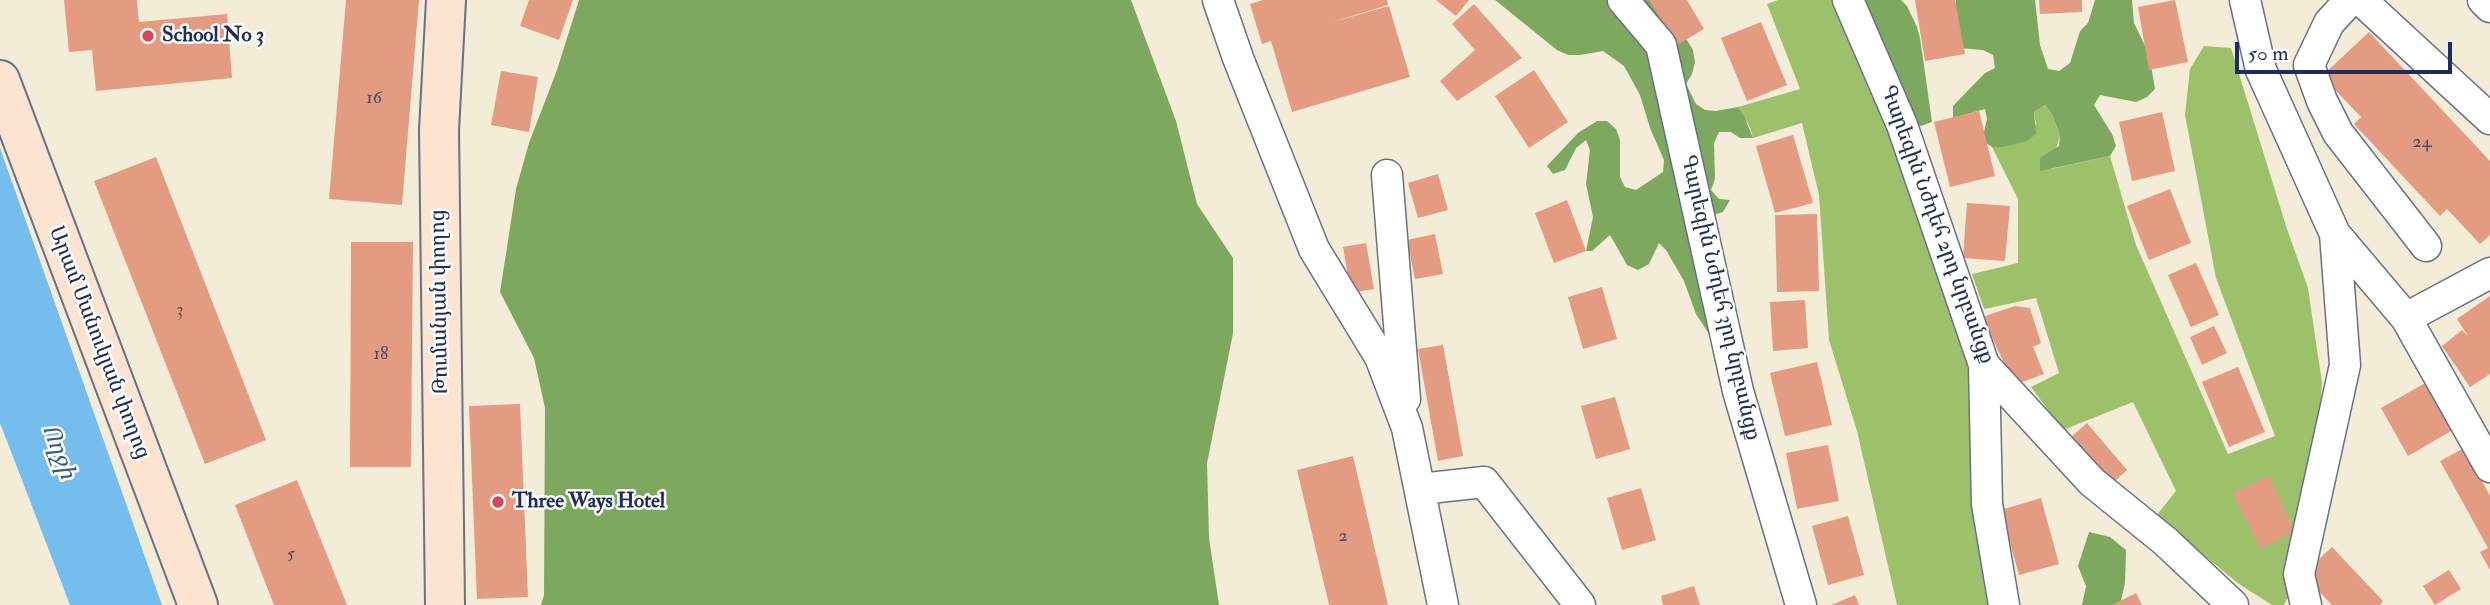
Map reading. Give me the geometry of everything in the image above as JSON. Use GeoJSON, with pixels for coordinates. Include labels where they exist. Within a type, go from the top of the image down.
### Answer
{"type":"FeatureCollection","features":[{"type":"Feature","properties":{"kind":"street","name":"Թումանյան փողոց"},"geometry":{"type":"LineString","coordinates":[[445,605],[439,130],[446,0]]}},
{"type":"Feature","properties":{"kind":"street"},"geometry":{"type":"LineString","coordinates":[[1217,0],[1314,249],[1380,357],[1407,428]]}},
{"type":"Feature","properties":{"kind":"street","name":"Գարեգին Նժդեհ 3րդ նրբանցք"},"geometry":{"type":"LineString","coordinates":[[1623,0],[1661,45],[1738,391],[1801,605]]}},
{"type":"Feature","properties":{"kind":"street","name":"Գարեգին Նժդեհ 2րդ նրբանցք"},"geometry":{"type":"LineString","coordinates":[[1848,0],[1902,125],[1983,365],[2092,482],[2165,541],[2233,605]]}},
{"type":"Feature","properties":{"kind":"street"},"geometry":{"type":"LineString","coordinates":[[2245,0],[2261,70],[2335,234],[2406,318],[2490,467]]}},
{"type":"Feature","properties":{"kind":"street"},"geometry":{"type":"LineString","coordinates":[[2350,0],[2329,23],[2309,65],[2322,101],[2338,133],[2426,246]]}},
{"type":"Feature","properties":{"kind":"street"},"geometry":{"type":"LineString","coordinates":[[2361,0],[2490,119]]}},
{"type":"Feature","properties":{"kind":"street"},"geometry":{"type":"LineString","coordinates":[[2483,0],[2490,7]]}},
{"type":"Feature","properties":{"kind":"street","name":"Արամ Մանուկյան փողոց"},"geometry":{"type":"LineString","coordinates":[[0,80],[198,605]]}},
{"type":"Feature","properties":{"kind":"street"},"geometry":{"type":"LineString","coordinates":[[1387,175],[1407,428],[1443,605]]}},
{"type":"Feature","properties":{"kind":"street"},"geometry":{"type":"LineString","coordinates":[[2306,605],[2299,575],[2345,365],[2335,234]]}},
{"type":"Feature","properties":{"kind":"street"},"geometry":{"type":"LineString","coordinates":[[2406,318],[2490,273]]}},
{"type":"Feature","properties":{"kind":"street"},"geometry":{"type":"LineString","coordinates":[[1983,365],[1987,504],[2004,605]]}},
{"type":"Feature","properties":{"kind":"street"},"geometry":{"type":"LineString","coordinates":[[1420,489],[1484,482],[1580,605]]}},
{"type":"Feature","properties":{"kind":"green space"},"geometry":{"type":"Polygon","coordinates":[[[579,0],[1131,0],[1176,121],[1197,204],[1233,258],[1233,333],[1207,463],[1209,538],[1219,605],[541,605],[544,595],[545,408],[534,358],[500,292],[516,189],[529,143],[557,70],[579,0]]]}},
{"type":"Feature","properties":{"kind":"green space"},"geometry":{"type":"Polygon","coordinates":[[[1495,0],[1654,0],[1668,26],[1687,40],[1693,50],[1695,62],[1686,84],[1696,104],[1705,110],[1716,111],[1738,107],[1744,116],[1753,138],[1740,138],[1731,132],[1719,132],[1714,143],[1715,179],[1711,190],[1719,199],[1730,200],[1723,212],[1701,219],[1718,340],[1709,334],[1696,314],[1684,281],[1659,243],[1649,264],[1638,270],[1627,265],[1610,235],[1592,251],[1586,251],[1593,217],[1586,184],[1590,150],[1586,140],[1576,148],[1565,170],[1553,174],[1547,166],[1578,133],[1597,121],[1607,121],[1616,129],[1620,140],[1620,177],[1625,187],[1636,190],[1663,172],[1664,160],[1640,95],[1624,66],[1603,51],[1568,55],[1557,50],[1495,0]]]}},
{"type":"Feature","properties":{"kind":"green space"},"geometry":{"type":"Polygon","coordinates":[[[1778,0],[1838,0],[1902,141],[1964,350],[1983,448],[1997,605],[1897,605],[1857,431],[1829,340],[1819,195],[1802,123],[1753,138],[1738,107],[1800,89],[1767,4],[1778,0]]]}},
{"type":"Feature","properties":{"kind":"green space"},"geometry":{"type":"Polygon","coordinates":[[[1857,0],[1901,0],[1907,6],[1920,38],[1932,122],[1921,126],[1909,121],[1857,0]]]}},
{"type":"Feature","properties":{"kind":"green space"},"geometry":{"type":"Polygon","coordinates":[[[1956,0],[2035,0],[2040,45],[2048,69],[2059,71],[2070,63],[2080,31],[2088,23],[2095,0],[2132,0],[2134,23],[2149,54],[2155,89],[2136,102],[2100,95],[2094,105],[2112,134],[2116,146],[2110,156],[2040,171],[2040,158],[2059,146],[2060,135],[2052,114],[2045,105],[2034,112],[2036,134],[2027,141],[2003,147],[1992,147],[1982,140],[1987,119],[1985,109],[1953,118],[1953,106],[1985,73],[1995,68],[1993,55],[1983,50],[1959,48],[1954,25],[1956,0]]]}},
{"type":"Feature","properties":{"kind":"green space"},"geometry":{"type":"Polygon","coordinates":[[[2204,46],[2231,48],[2308,288],[2322,382],[2317,459],[2293,587],[2284,605],[2272,605],[2239,584],[2156,516],[2176,491],[2133,402],[2063,430],[2031,387],[2059,373],[2036,298],[1984,309],[1972,274],[2018,263],[2018,199],[1992,147],[2003,147],[2036,124],[2034,112],[2045,105],[2052,114],[2060,135],[2051,169],[2110,156],[2136,245],[2228,454],[2275,436],[2216,278],[2185,115],[2190,69],[2204,46]]]}},
{"type":"Feature","properties":{"kind":"green space"},"geometry":{"type":"Polygon","coordinates":[[[2089,532],[2110,537],[2126,550],[2125,583],[2120,605],[2082,605],[2086,586],[2078,566],[2089,532]]]}},
{"type":"Feature","properties":{"kind":"water","name":"Ողջի"},"geometry":{"type":"Polygon","coordinates":[[[0,148],[162,605],[70,605],[0,423],[0,148]]]}},
{"type":"Feature","properties":{"kind":"building","name":"School No 3"},"geometry":{"type":"Polygon","coordinates":[[[64,0],[137,0],[139,22],[227,14],[232,78],[96,91],[92,50],[69,52],[64,0]]]}},
{"type":"Feature","properties":{"kind":"building"},"geometry":{"type":"Polygon","coordinates":[[[346,0],[419,0],[402,205],[329,199],[346,0]]]}},
{"type":"Feature","properties":{"kind":"building"},"geometry":{"type":"Polygon","coordinates":[[[529,0],[573,0],[559,40],[520,26],[529,0]]]}},
{"type":"Feature","properties":{"kind":"building"},"geometry":{"type":"Polygon","coordinates":[[[1263,0],[1387,0],[1388,5],[1329,23],[1389,6],[1410,77],[1292,112],[1271,41],[1262,44],[1250,4],[1263,0]]]}},
{"type":"Feature","properties":{"kind":"building"},"geometry":{"type":"Polygon","coordinates":[[[1436,0],[1469,0],[1456,16],[1436,0]]]}},
{"type":"Feature","properties":{"kind":"building"},"geometry":{"type":"Polygon","coordinates":[[[1649,0],[1687,0],[1704,29],[1677,45],[1649,0]]]}},
{"type":"Feature","properties":{"kind":"building"},"geometry":{"type":"Polygon","coordinates":[[[1915,0],[1955,0],[1965,54],[1925,61],[1915,0]]]}},
{"type":"Feature","properties":{"kind":"building"},"geometry":{"type":"Polygon","coordinates":[[[2039,0],[2082,0],[2082,12],[2040,14],[2039,0]]]}},
{"type":"Feature","properties":{"kind":"building"},"geometry":{"type":"Polygon","coordinates":[[[2175,0],[2188,62],[2149,70],[2138,7],[2175,0]]]}},
{"type":"Feature","properties":{"kind":"building"},"geometry":{"type":"Polygon","coordinates":[[[1474,4],[1522,58],[1457,101],[1440,81],[1475,50],[1452,24],[1474,4]]]}},
{"type":"Feature","properties":{"kind":"building"},"geometry":{"type":"Polygon","coordinates":[[[1761,22],[1787,85],[1747,101],[1721,38],[1761,22]]]}},
{"type":"Feature","properties":{"kind":"building"},"geometry":{"type":"Polygon","coordinates":[[[2369,32],[2490,161],[2490,235],[2480,244],[2447,209],[2440,216],[2354,124],[2361,117],[2322,76],[2369,32]]]}},
{"type":"Feature","properties":{"kind":"building"},"geometry":{"type":"Polygon","coordinates":[[[1534,70],[1568,122],[1529,148],[1495,96],[1534,70]]]}},
{"type":"Feature","properties":{"kind":"building"},"geometry":{"type":"Polygon","coordinates":[[[501,71],[538,77],[529,132],[491,125],[501,71]]]}},
{"type":"Feature","properties":{"kind":"building"},"geometry":{"type":"Polygon","coordinates":[[[1979,111],[1995,176],[1950,187],[1934,122],[1979,111]]]}},
{"type":"Feature","properties":{"kind":"building"},"geometry":{"type":"Polygon","coordinates":[[[2162,112],[2175,171],[2132,181],[2119,122],[2162,112]]]}},
{"type":"Feature","properties":{"kind":"building"},"geometry":{"type":"Polygon","coordinates":[[[1793,135],[1813,203],[1775,213],[1756,146],[1793,135]]]}},
{"type":"Feature","properties":{"kind":"building"},"geometry":{"type":"Polygon","coordinates":[[[156,157],[266,440],[205,464],[94,181],[156,157]]]}},
{"type":"Feature","properties":{"kind":"building"},"geometry":{"type":"Polygon","coordinates":[[[1438,174],[1448,210],[1418,218],[1408,183],[1438,174]]]}},
{"type":"Feature","properties":{"kind":"building"},"geometry":{"type":"Polygon","coordinates":[[[2170,189],[2191,243],[2149,260],[2127,206],[2170,189]]]}},
{"type":"Feature","properties":{"kind":"building"},"geometry":{"type":"Polygon","coordinates":[[[1567,200],[1586,251],[1554,263],[1535,213],[1567,200]]]}},
{"type":"Feature","properties":{"kind":"building"},"geometry":{"type":"Polygon","coordinates":[[[1967,203],[2010,206],[2005,261],[1963,258],[1967,203]]]}},
{"type":"Feature","properties":{"kind":"building"},"geometry":{"type":"Polygon","coordinates":[[[1817,214],[1819,291],[1777,292],[1775,215],[1817,214]]]}},
{"type":"Feature","properties":{"kind":"building"},"geometry":{"type":"Polygon","coordinates":[[[1435,234],[1443,274],[1415,279],[1407,240],[1435,234]]]}},
{"type":"Feature","properties":{"kind":"building"},"geometry":{"type":"Polygon","coordinates":[[[351,242],[413,242],[411,467],[350,467],[351,242]]]}},
{"type":"Feature","properties":{"kind":"building"},"geometry":{"type":"Polygon","coordinates":[[[1366,243],[1374,289],[1351,293],[1343,247],[1366,243]]]}},
{"type":"Feature","properties":{"kind":"building"},"geometry":{"type":"Polygon","coordinates":[[[2196,263],[2219,315],[2191,327],[2168,275],[2196,263]]]}},
{"type":"Feature","properties":{"kind":"building"},"geometry":{"type":"Polygon","coordinates":[[[1602,287],[1617,339],[1583,349],[1568,297],[1602,287]]]}},
{"type":"Feature","properties":{"kind":"building"},"geometry":{"type":"Polygon","coordinates":[[[2490,296],[2490,374],[2470,387],[2442,346],[2462,330],[2468,336],[2457,319],[2490,296]]]}},
{"type":"Feature","properties":{"kind":"building"},"geometry":{"type":"Polygon","coordinates":[[[1805,300],[1808,348],[1773,351],[1770,302],[1805,300]]]}},
{"type":"Feature","properties":{"kind":"building"},"geometry":{"type":"Polygon","coordinates":[[[2015,306],[2030,308],[2041,343],[2033,347],[2044,374],[2022,382],[2007,369],[1982,317],[2015,306]]]}},
{"type":"Feature","properties":{"kind":"building"},"geometry":{"type":"Polygon","coordinates":[[[2214,326],[2227,353],[2202,365],[2190,337],[2214,326]]]}},
{"type":"Feature","properties":{"kind":"building"},"geometry":{"type":"Polygon","coordinates":[[[1443,345],[1463,456],[1438,461],[1418,349],[1443,345]]]}},
{"type":"Feature","properties":{"kind":"building"},"geometry":{"type":"Polygon","coordinates":[[[1817,362],[1832,425],[1785,436],[1770,373],[1817,362]]]}},
{"type":"Feature","properties":{"kind":"building"},"geometry":{"type":"Polygon","coordinates":[[[2238,367],[2265,432],[2229,447],[2202,382],[2238,367]]]}},
{"type":"Feature","properties":{"kind":"building"},"geometry":{"type":"Polygon","coordinates":[[[2427,382],[2453,430],[2408,456],[2381,408],[2427,382]]]}},
{"type":"Feature","properties":{"kind":"building"},"geometry":{"type":"Polygon","coordinates":[[[1615,397],[1630,449],[1596,459],[1581,406],[1615,397]]]}},
{"type":"Feature","properties":{"kind":"building","name":"Three Ways Hotel"},"geometry":{"type":"Polygon","coordinates":[[[520,404],[528,597],[477,599],[469,406],[520,404]]]}},
{"type":"Feature","properties":{"kind":"building"},"geometry":{"type":"Polygon","coordinates":[[[2087,423],[2127,470],[2104,491],[2063,444],[2087,423]]]}},
{"type":"Feature","properties":{"kind":"building"},"geometry":{"type":"Polygon","coordinates":[[[1828,445],[1839,501],[1797,509],[1786,453],[1828,445]]]}},
{"type":"Feature","properties":{"kind":"building"},"geometry":{"type":"Polygon","coordinates":[[[2464,448],[2490,496],[2490,570],[2480,552],[2488,548],[2440,461],[2464,448]]]}},
{"type":"Feature","properties":{"kind":"building"},"geometry":{"type":"Polygon","coordinates":[[[1353,456],[1388,605],[1329,605],[1297,470],[1353,456]]]}},
{"type":"Feature","properties":{"kind":"building"},"geometry":{"type":"Polygon","coordinates":[[[2269,476],[2295,531],[2260,549],[2233,493],[2269,476]]]}},
{"type":"Feature","properties":{"kind":"building"},"geometry":{"type":"Polygon","coordinates":[[[297,480],[347,605],[274,605],[235,505],[297,480]]]}},
{"type":"Feature","properties":{"kind":"building"},"geometry":{"type":"Polygon","coordinates":[[[1641,488],[1656,540],[1622,550],[1607,498],[1641,488]]]}},
{"type":"Feature","properties":{"kind":"building"},"geometry":{"type":"Polygon","coordinates":[[[2041,498],[2059,564],[2019,575],[2001,510],[2041,498]]]}},
{"type":"Feature","properties":{"kind":"building"},"geometry":{"type":"Polygon","coordinates":[[[1848,516],[1864,575],[1828,585],[1812,526],[1848,516]]]}},
{"type":"Feature","properties":{"kind":"building"},"geometry":{"type":"Polygon","coordinates":[[[2332,547],[2383,601],[2380,605],[2332,605],[2314,586],[2317,561],[2332,547]]]}},
{"type":"Feature","properties":{"kind":"building"},"geometry":{"type":"Polygon","coordinates":[[[2449,570],[2461,589],[2435,605],[2423,586],[2449,570]]]}},
{"type":"Feature","properties":{"kind":"building"},"geometry":{"type":"Polygon","coordinates":[[[1694,586],[1700,605],[1663,605],[1661,596],[1694,586]]]}},
{"type":"Feature","properties":{"kind":"building"},"geometry":{"type":"Polygon","coordinates":[[[2136,593],[2142,605],[2112,605],[2136,593]]]}},
{"type":"Feature","properties":{"kind":"building"},"geometry":{"type":"Polygon","coordinates":[[[1855,595],[1859,605],[1831,605],[1855,595]]]}},
{"type":"Feature","properties":{"kind":"place","name":"School No 3"},"geometry":{"type":"Point","coordinates":[148,36]}},
{"type":"Feature","properties":{"kind":"place","name":"Three Ways Hotel"},"geometry":{"type":"Point","coordinates":[498,502]}}]}
